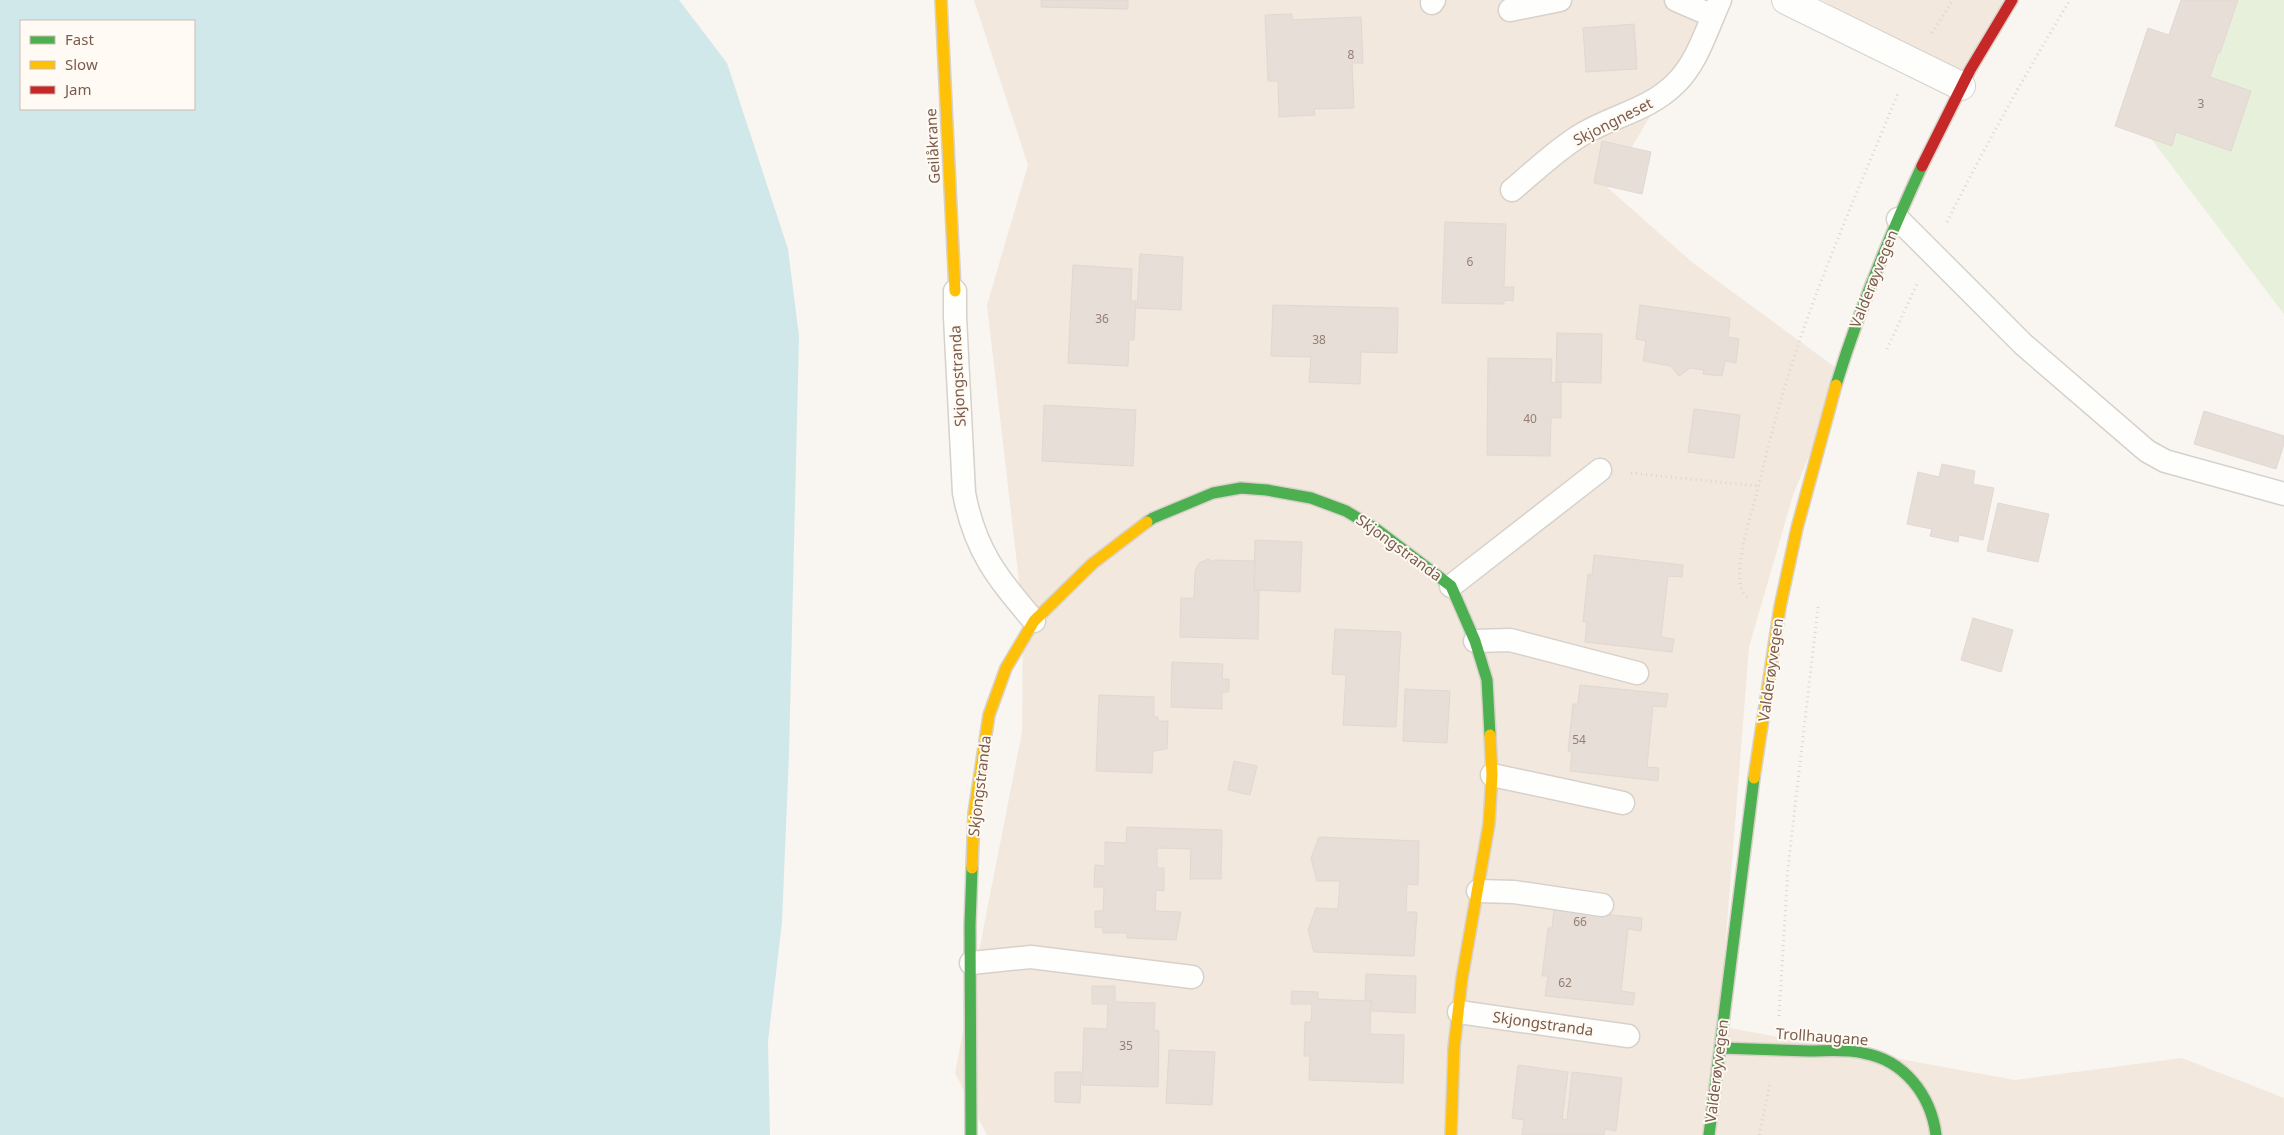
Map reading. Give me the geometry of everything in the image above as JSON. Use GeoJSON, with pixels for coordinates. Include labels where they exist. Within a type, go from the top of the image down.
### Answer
{"type":"FeatureCollection","features":[{"type":"Feature","properties":{"kind":"street","name":"Geilåkrane"},"geometry":{"type":"LineString","coordinates":[[941,0],[955,291]]}},
{"type":"Feature","properties":{"kind":"street"},"geometry":{"type":"LineString","coordinates":[[1786,0],[1962,86]]}},
{"type":"Feature","properties":{"kind":"street","name":"Valderøyvegen"},"geometry":{"type":"LineString","coordinates":[[1709,1135],[1745,840],[1788,569],[1828,414],[1853,332],[1875,271],[1898,219],[1962,86],[2012,0]]}},
{"type":"Feature","properties":{"kind":"street","name":"Skjongstranda"},"geometry":{"type":"LineString","coordinates":[[971,1135],[971,962],[974,813],[987,724],[1006,668],[1034,621],[1092,564],[1153,518],[1213,493],[1241,488],[1268,490],[1311,498],[1346,511],[1415,556],[1451,586],[1475,641],[1487,680],[1492,775],[1489,824],[1458,1012],[1454,1048],[1451,1135]]}},
{"type":"Feature","properties":{"kind":"street","name":"Trollhaugane"},"geometry":{"type":"LineString","coordinates":[[1721,1048],[1855,1052],[1877,1056],[1898,1067],[1915,1082],[1929,1102],[1936,1124],[1936,1135]]}},
{"type":"Feature","properties":{"kind":"lane"},"geometry":{"type":"LineString","coordinates":[[1510,10],[1560,0]]}},
{"type":"Feature","properties":{"kind":"lane","name":"Skjongneset"},"geometry":{"type":"LineString","coordinates":[[1512,190],[1560,150],[1583,134],[1657,100],[1676,84],[1698,52],[1716,8],[1676,0]]}},
{"type":"Feature","properties":{"kind":"lane","name":"Valderøyvegen"},"geometry":{"type":"LineString","coordinates":[[1898,219],[2024,345],[2146,451],[2166,461],[2284,494]]}},
{"type":"Feature","properties":{"kind":"lane","name":"Skjongstranda"},"geometry":{"type":"LineString","coordinates":[[955,291],[964,493],[968,514],[977,542],[995,573],[1034,621]]}},
{"type":"Feature","properties":{"kind":"lane"},"geometry":{"type":"LineString","coordinates":[[1451,586],[1600,470]]}},
{"type":"Feature","properties":{"kind":"lane"},"geometry":{"type":"LineString","coordinates":[[1475,641],[1510,640],[1637,673]]}},
{"type":"Feature","properties":{"kind":"lane"},"geometry":{"type":"LineString","coordinates":[[1492,775],[1623,803]]}},
{"type":"Feature","properties":{"kind":"lane"},"geometry":{"type":"LineString","coordinates":[[1478,891],[1514,892],[1602,905]]}},
{"type":"Feature","properties":{"kind":"lane"},"geometry":{"type":"LineString","coordinates":[[971,962],[1031,957],[1192,977]]}},
{"type":"Feature","properties":{"kind":"lane","name":"Skjongstranda"},"geometry":{"type":"LineString","coordinates":[[1458,1012],[1628,1036]]}},
{"type":"Feature","properties":{"kind":"path"},"geometry":{"type":"LineString","coordinates":[[1885,354],[1932,251],[1986,144],[2019,84],[2070,0]]}},
{"type":"Feature","properties":{"kind":"path"},"geometry":{"type":"LineString","coordinates":[[1600,470],[1758,486]]}},
{"type":"Feature","properties":{"kind":"path"},"geometry":{"type":"LineString","coordinates":[[1759,1135],[1778,1049],[1788,868],[1819,599]]}},
{"type":"Feature","properties":{"kind":"shaded area"},"geometry":{"type":"Polygon","coordinates":[[[974,0],[1718,0],[1608,188],[1693,263],[1843,373],[1793,495],[1749,647],[1719,1026],[2015,1080],[2182,1058],[2284,1098],[2284,1135],[987,1135],[955,1073],[1022,732],[1023,616],[987,305],[1028,165],[974,0]]]}},
{"type":"Feature","properties":{"kind":"shaded area"},"geometry":{"type":"Polygon","coordinates":[[[1822,0],[2011,0],[1959,90],[1822,0]]]}},
{"type":"Feature","properties":{"kind":"green space"},"geometry":{"type":"Polygon","coordinates":[[[2224,0],[2284,0],[2284,314],[2143,128],[2224,0]]]}},
{"type":"Feature","properties":{"kind":"water"},"geometry":{"type":"Polygon","coordinates":[[[0,0],[679,0],[727,63],[788,249],[799,336],[789,754],[782,922],[768,1041],[770,1135],[0,1135],[0,0]]]}},
{"type":"Feature","properties":{"kind":"building"},"geometry":{"type":"Polygon","coordinates":[[[1041,0],[1128,0],[1128,9],[1041,7],[1041,0]]]}},
{"type":"Feature","properties":{"kind":"building"},"geometry":{"type":"Polygon","coordinates":[[[2181,0],[2238,0],[2210,77],[2251,91],[2231,151],[2176,132],[2172,146],[2115,126],[2148,28],[2169,35],[2181,0]]]}},
{"type":"Feature","properties":{"kind":"building"},"geometry":{"type":"Polygon","coordinates":[[[1292,14],[1292,20],[1361,17],[1363,63],[1352,63],[1354,108],[1314,109],[1315,115],[1279,117],[1278,81],[1268,81],[1265,15],[1292,14]]]}},
{"type":"Feature","properties":{"kind":"building"},"geometry":{"type":"Polygon","coordinates":[[[1634,24],[1637,69],[1586,72],[1583,28],[1634,24]]]}},
{"type":"Feature","properties":{"kind":"building"},"geometry":{"type":"Polygon","coordinates":[[[1602,141],[1651,152],[1642,194],[1594,183],[1602,141]]]}},
{"type":"Feature","properties":{"kind":"building"},"geometry":{"type":"Polygon","coordinates":[[[1445,222],[1506,224],[1504,287],[1514,287],[1513,301],[1504,300],[1504,304],[1442,303],[1445,222]]]}},
{"type":"Feature","properties":{"kind":"building"},"geometry":{"type":"Polygon","coordinates":[[[1140,254],[1183,257],[1181,310],[1137,308],[1140,254]]]}},
{"type":"Feature","properties":{"kind":"building"},"geometry":{"type":"Polygon","coordinates":[[[1073,265],[1132,269],[1131,301],[1136,301],[1134,340],[1129,340],[1128,366],[1068,363],[1073,265]]]}},
{"type":"Feature","properties":{"kind":"building"},"geometry":{"type":"Polygon","coordinates":[[[1273,305],[1398,308],[1397,353],[1361,352],[1360,384],[1309,382],[1311,357],[1271,356],[1273,305]]]}},
{"type":"Feature","properties":{"kind":"building"},"geometry":{"type":"Polygon","coordinates":[[[1640,305],[1730,318],[1728,337],[1739,339],[1736,363],[1725,361],[1722,376],[1703,374],[1704,370],[1690,368],[1679,376],[1671,366],[1643,361],[1646,341],[1636,339],[1640,305]]]}},
{"type":"Feature","properties":{"kind":"building"},"geometry":{"type":"Polygon","coordinates":[[[1557,333],[1602,334],[1601,383],[1556,382],[1557,333]]]}},
{"type":"Feature","properties":{"kind":"building"},"geometry":{"type":"Polygon","coordinates":[[[1488,358],[1552,359],[1551,383],[1561,382],[1561,418],[1551,418],[1550,456],[1487,455],[1488,358]]]}},
{"type":"Feature","properties":{"kind":"building"},"geometry":{"type":"Polygon","coordinates":[[[1044,405],[1136,410],[1133,466],[1042,461],[1044,405]]]}},
{"type":"Feature","properties":{"kind":"building"},"geometry":{"type":"Polygon","coordinates":[[[1694,409],[1740,415],[1734,458],[1688,452],[1694,409]]]}},
{"type":"Feature","properties":{"kind":"building"},"geometry":{"type":"Polygon","coordinates":[[[2204,411],[2284,436],[2284,444],[2276,469],[2194,444],[2204,411]]]}},
{"type":"Feature","properties":{"kind":"building"},"geometry":{"type":"Polygon","coordinates":[[[1942,464],[1975,471],[1973,484],[1994,488],[1983,540],[1959,535],[1958,542],[1930,536],[1932,529],[1907,524],[1918,472],[1939,477],[1942,464]]]}},
{"type":"Feature","properties":{"kind":"building"},"geometry":{"type":"Polygon","coordinates":[[[1998,503],[2049,514],[2038,562],[1987,551],[1998,503]]]}},
{"type":"Feature","properties":{"kind":"building"},"geometry":{"type":"Polygon","coordinates":[[[1255,540],[1302,542],[1300,592],[1254,590],[1255,540]]]}},
{"type":"Feature","properties":{"kind":"building"},"geometry":{"type":"Polygon","coordinates":[[[1594,555],[1683,565],[1682,577],[1668,576],[1661,637],[1674,639],[1672,652],[1585,642],[1587,622],[1583,622],[1588,574],[1592,575],[1594,555]]]}},
{"type":"Feature","properties":{"kind":"building"},"geometry":{"type":"Polygon","coordinates":[[[1208,559],[1214,562],[1214,560],[1255,561],[1254,590],[1259,591],[1258,639],[1180,637],[1181,598],[1194,598],[1195,571],[1199,563],[1208,559]]]}},
{"type":"Feature","properties":{"kind":"building"},"geometry":{"type":"Polygon","coordinates":[[[1973,618],[2013,630],[2001,672],[1961,660],[1973,618]]]}},
{"type":"Feature","properties":{"kind":"building"},"geometry":{"type":"Polygon","coordinates":[[[1335,629],[1401,632],[1396,727],[1343,725],[1346,675],[1332,674],[1335,629]]]}},
{"type":"Feature","properties":{"kind":"building"},"geometry":{"type":"Polygon","coordinates":[[[1172,662],[1223,664],[1222,679],[1229,679],[1229,692],[1222,692],[1222,709],[1171,707],[1172,662]]]}},
{"type":"Feature","properties":{"kind":"building"},"geometry":{"type":"Polygon","coordinates":[[[1580,685],[1668,694],[1666,707],[1653,706],[1647,767],[1659,768],[1658,781],[1570,771],[1572,752],[1568,751],[1573,704],[1578,704],[1580,685]]]}},
{"type":"Feature","properties":{"kind":"building"},"geometry":{"type":"Polygon","coordinates":[[[1405,689],[1450,691],[1447,743],[1403,741],[1405,689]]]}},
{"type":"Feature","properties":{"kind":"building"},"geometry":{"type":"Polygon","coordinates":[[[1099,695],[1154,697],[1154,717],[1158,717],[1158,721],[1168,721],[1167,749],[1153,751],[1152,773],[1096,771],[1099,695]]]}},
{"type":"Feature","properties":{"kind":"building"},"geometry":{"type":"Polygon","coordinates":[[[1234,761],[1257,766],[1250,795],[1228,790],[1234,761]]]}},
{"type":"Feature","properties":{"kind":"building"},"geometry":{"type":"Polygon","coordinates":[[[1127,827],[1222,830],[1221,879],[1190,879],[1191,849],[1157,848],[1157,868],[1164,868],[1164,891],[1156,890],[1155,911],[1181,912],[1176,940],[1127,938],[1127,933],[1103,933],[1103,928],[1095,927],[1095,911],[1103,911],[1104,887],[1094,887],[1095,865],[1105,866],[1105,842],[1126,843],[1127,827]]]}},
{"type":"Feature","properties":{"kind":"building"},"geometry":{"type":"Polygon","coordinates":[[[1319,837],[1419,841],[1418,885],[1407,884],[1406,912],[1417,912],[1414,956],[1314,952],[1308,930],[1316,908],[1338,909],[1340,881],[1317,881],[1311,858],[1319,837]]]}},
{"type":"Feature","properties":{"kind":"building"},"geometry":{"type":"Polygon","coordinates":[[[1554,909],[1642,918],[1641,931],[1628,929],[1621,991],[1635,993],[1633,1005],[1545,996],[1548,976],[1542,976],[1548,928],[1552,928],[1554,909]]]}},
{"type":"Feature","properties":{"kind":"building"},"geometry":{"type":"Polygon","coordinates":[[[1366,974],[1416,976],[1415,1013],[1372,1011],[1372,1001],[1365,1000],[1366,974]]]}},
{"type":"Feature","properties":{"kind":"building"},"geometry":{"type":"Polygon","coordinates":[[[1092,986],[1115,986],[1115,1002],[1155,1003],[1154,1030],[1159,1031],[1158,1087],[1082,1085],[1084,1028],[1107,1029],[1108,1004],[1092,1004],[1092,986]]]}},
{"type":"Feature","properties":{"kind":"building"},"geometry":{"type":"Polygon","coordinates":[[[1292,991],[1318,992],[1318,999],[1371,1001],[1370,1034],[1404,1035],[1403,1083],[1309,1080],[1310,1056],[1304,1056],[1305,1022],[1311,1022],[1312,1004],[1291,1004],[1292,991]]]}},
{"type":"Feature","properties":{"kind":"building"},"geometry":{"type":"Polygon","coordinates":[[[1169,1050],[1215,1052],[1212,1105],[1166,1103],[1169,1050]]]}},
{"type":"Feature","properties":{"kind":"building"},"geometry":{"type":"Polygon","coordinates":[[[1518,1065],[1568,1072],[1562,1119],[1567,1120],[1572,1072],[1622,1078],[1616,1131],[1605,1129],[1604,1135],[1522,1135],[1524,1120],[1512,1118],[1518,1065]]]}},
{"type":"Feature","properties":{"kind":"building"},"geometry":{"type":"Polygon","coordinates":[[[1055,1072],[1081,1072],[1080,1103],[1055,1102],[1055,1072]]]}},
{"type":"Feature","properties":{"kind":"traffic: fast"},"geometry":{"type":"LineString","coordinates":[[1836,385],[1875,274],[1922,166]]}},
{"type":"Feature","properties":{"kind":"traffic: fast"},"geometry":{"type":"LineString","coordinates":[[1147,522],[1213,493],[1241,488],[1267,490],[1311,498],[1346,511],[1376,529],[1451,586],[1475,641],[1487,680],[1490,735]]}},
{"type":"Feature","properties":{"kind":"traffic: fast"},"geometry":{"type":"LineString","coordinates":[[1709,1135],[1754,778]]}},
{"type":"Feature","properties":{"kind":"traffic: fast"},"geometry":{"type":"LineString","coordinates":[[971,1135],[970,925],[972,868]]}},
{"type":"Feature","properties":{"kind":"traffic: fast"},"geometry":{"type":"LineString","coordinates":[[1721,1048],[1843,1051],[1878,1057],[1903,1071],[1922,1093],[1933,1120],[1936,1135]]}},
{"type":"Feature","properties":{"kind":"traffic: slow"},"geometry":{"type":"LineString","coordinates":[[941,0],[955,291]]}},
{"type":"Feature","properties":{"kind":"traffic: slow"},"geometry":{"type":"LineString","coordinates":[[1754,778],[1780,607],[1797,528],[1836,385]]}},
{"type":"Feature","properties":{"kind":"traffic: slow"},"geometry":{"type":"LineString","coordinates":[[972,868],[974,813],[989,715],[1006,668],[1034,621],[1092,564],[1147,522]]}},
{"type":"Feature","properties":{"kind":"traffic: slow"},"geometry":{"type":"LineString","coordinates":[[1451,1135],[1454,1048],[1462,978],[1489,824],[1492,775],[1490,735]]}},
{"type":"Feature","properties":{"kind":"traffic: jam"},"geometry":{"type":"LineString","coordinates":[[1922,166],[1970,70],[2012,0]]}}]}
